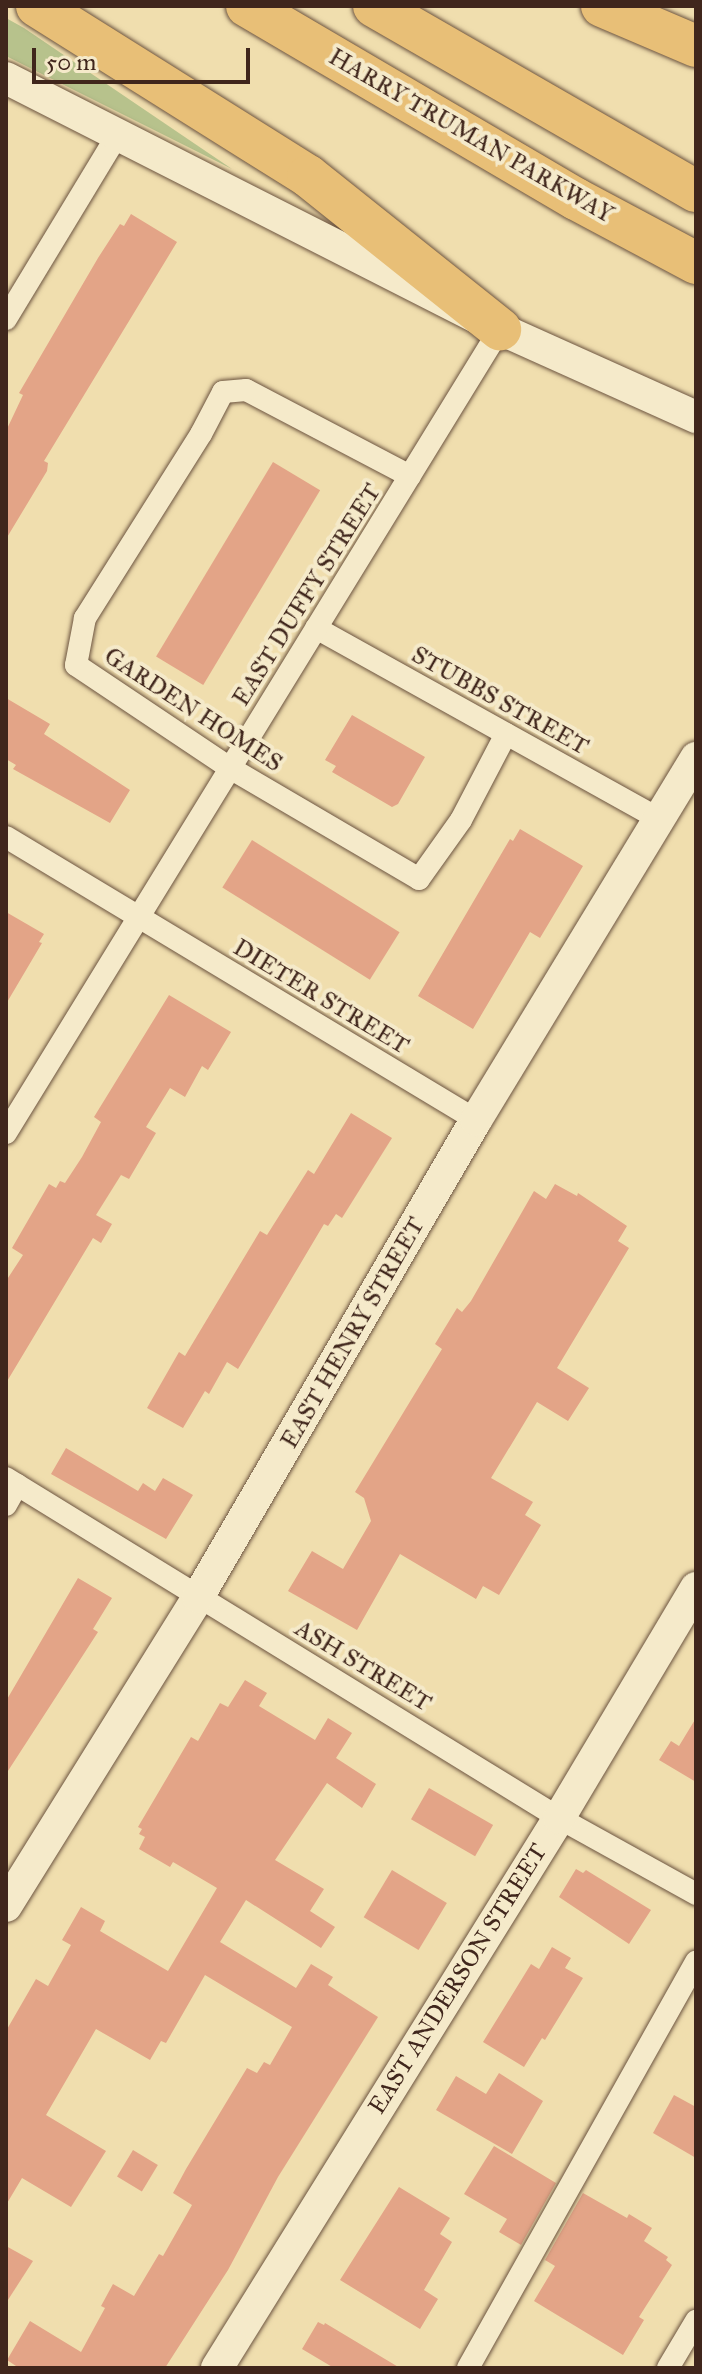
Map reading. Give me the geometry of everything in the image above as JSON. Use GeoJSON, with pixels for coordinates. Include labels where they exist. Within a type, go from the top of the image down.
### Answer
{"type":"FeatureCollection","features":[{"type":"Feature","properties":{"kind":"highway"},"geometry":{"type":"LineString","coordinates":[[37,6],[308,176],[500,329]]}},
{"type":"Feature","properties":{"kind":"highway","name":"HARRY TRUMAN PARKWAY"},"geometry":{"type":"LineString","coordinates":[[247,6],[576,199],[696,263]]}},
{"type":"Feature","properties":{"kind":"highway"},"geometry":{"type":"LineString","coordinates":[[374,6],[696,191]]}},
{"type":"Feature","properties":{"kind":"highway"},"geometry":{"type":"LineString","coordinates":[[602,6],[696,46]]}},
{"type":"Feature","properties":{"kind":"main road"},"geometry":{"type":"LineString","coordinates":[[646,6],[696,33]]}},
{"type":"Feature","properties":{"kind":"main road"},"geometry":{"type":"LineString","coordinates":[[6,78],[500,329],[696,417]]}},
{"type":"Feature","properties":{"kind":"main road","name":"EAST HENRY STREET"},"geometry":{"type":"LineString","coordinates":[[6,1906],[198,1597],[476,1120],[696,758]]}},
{"type":"Feature","properties":{"kind":"main road","name":"EAST ANDERSON STREET"},"geometry":{"type":"LineString","coordinates":[[217,2368],[559,1818],[696,1588]]}},
{"type":"Feature","properties":{"kind":"street"},"geometry":{"type":"LineString","coordinates":[[6,319],[117,136]]}},
{"type":"Feature","properties":{"kind":"street","name":"EAST DUFFY STREET"},"geometry":{"type":"LineString","coordinates":[[6,1133],[500,329]]}},
{"type":"Feature","properties":{"kind":"street","name":"GARDEN HOMES"},"geometry":{"type":"LineString","coordinates":[[410,476],[246,390],[223,392],[201,434],[85,618],[76,665],[230,768],[419,879],[461,820],[506,734]]}},
{"type":"Feature","properties":{"kind":"street","name":"STUBBS STREET"},"geometry":{"type":"LineString","coordinates":[[316,628],[659,819]]}},
{"type":"Feature","properties":{"kind":"street","name":"DIETER STREET"},"geometry":{"type":"LineString","coordinates":[[6,837],[476,1120]]}},
{"type":"Feature","properties":{"kind":"street"},"geometry":{"type":"LineString","coordinates":[[6,1505],[12,1482]]}},
{"type":"Feature","properties":{"kind":"street","name":"ASH STREET"},"geometry":{"type":"LineString","coordinates":[[12,1482],[559,1818],[696,1894]]}},
{"type":"Feature","properties":{"kind":"street"},"geometry":{"type":"LineString","coordinates":[[468,2368],[696,1962]]}},
{"type":"Feature","properties":{"kind":"street"},"geometry":{"type":"LineString","coordinates":[[668,2368],[696,2321]]}},
{"type":"Feature","properties":{"kind":"green space"},"geometry":{"type":"Polygon","coordinates":[[[6,18],[24,28],[232,169],[6,56],[6,18]]]}},
{"type":"Feature","properties":{"kind":"building"},"geometry":{"type":"Polygon","coordinates":[[[131,214],[177,242],[44,461],[48,463],[47,471],[6,539],[6,431],[23,395],[19,393],[98,258],[120,224],[124,226],[131,214]]]}},
{"type":"Feature","properties":{"kind":"building"},"geometry":{"type":"Polygon","coordinates":[[[273,462],[320,490],[203,685],[156,657],[273,462]]]}},
{"type":"Feature","properties":{"kind":"building"},"geometry":{"type":"Polygon","coordinates":[[[6,698],[50,724],[44,734],[130,790],[110,823],[13,769],[16,765],[6,759],[6,698]]]}},
{"type":"Feature","properties":{"kind":"building"},"geometry":{"type":"Polygon","coordinates":[[[352,715],[425,757],[398,804],[392,807],[332,772],[336,766],[325,760],[352,715]]]}},
{"type":"Feature","properties":{"kind":"building"},"geometry":{"type":"Polygon","coordinates":[[[520,829],[583,866],[540,938],[530,932],[473,1029],[418,996],[510,839],[513,841],[520,829]]]}},
{"type":"Feature","properties":{"kind":"building"},"geometry":{"type":"Polygon","coordinates":[[[252,840],[400,932],[370,980],[222,887],[252,840]]]}},
{"type":"Feature","properties":{"kind":"building"},"geometry":{"type":"Polygon","coordinates":[[[6,912],[44,934],[39,942],[42,943],[6,1004],[6,912]]]}},
{"type":"Feature","properties":{"kind":"building"},"geometry":{"type":"Polygon","coordinates":[[[169,995],[231,1032],[208,1070],[202,1066],[185,1097],[170,1088],[146,1127],[156,1133],[129,1179],[121,1175],[96,1215],[112,1224],[101,1243],[93,1238],[6,1383],[6,1281],[23,1255],[12,1248],[49,1184],[56,1188],[60,1181],[65,1183],[82,1157],[101,1122],[94,1117],[169,995]]]}},
{"type":"Feature","properties":{"kind":"building"},"geometry":{"type":"Polygon","coordinates":[[[351,1113],[392,1138],[342,1218],[336,1214],[328,1226],[324,1224],[238,1369],[227,1362],[209,1394],[205,1391],[183,1428],[147,1408],[179,1352],[185,1356],[260,1231],[267,1235],[308,1170],[314,1174],[351,1113]]]}},
{"type":"Feature","properties":{"kind":"building"},"geometry":{"type":"Polygon","coordinates":[[[555,1184],[577,1196],[578,1193],[627,1226],[618,1241],[629,1248],[557,1368],[589,1388],[568,1421],[537,1402],[491,1478],[533,1502],[525,1515],[541,1525],[499,1595],[483,1586],[476,1599],[400,1554],[357,1630],[288,1591],[312,1551],[343,1569],[371,1521],[364,1498],[355,1492],[442,1349],[435,1344],[457,1308],[462,1312],[471,1301],[534,1191],[546,1199],[555,1184]]]}},
{"type":"Feature","properties":{"kind":"building"},"geometry":{"type":"Polygon","coordinates":[[[66,1448],[138,1491],[143,1483],[155,1491],[163,1478],[193,1495],[166,1539],[51,1474],[66,1448]]]}},
{"type":"Feature","properties":{"kind":"building"},"geometry":{"type":"Polygon","coordinates":[[[78,1578],[112,1598],[93,1629],[98,1632],[6,1774],[6,1701],[78,1578]]]}},
{"type":"Feature","properties":{"kind":"building"},"geometry":{"type":"Polygon","coordinates":[[[245,1680],[267,1693],[259,1706],[315,1740],[328,1718],[352,1733],[336,1758],[376,1784],[362,1808],[327,1783],[275,1860],[324,1889],[310,1911],[335,1927],[321,1948],[246,1900],[220,1942],[296,1988],[311,1964],[333,1977],[328,1985],[378,2017],[278,2177],[228,2270],[165,2368],[19,2368],[7,2360],[30,2321],[81,2352],[105,2308],[101,2306],[113,2284],[134,2296],[159,2254],[163,2256],[192,2205],[173,2193],[186,2169],[247,2068],[257,2073],[264,2062],[270,2065],[292,2027],[205,1975],[166,2043],[161,2041],[150,2060],[96,2029],[46,2115],[106,2151],[71,2207],[22,2178],[6,2205],[6,2031],[36,1979],[48,1986],[71,1945],[62,1940],[81,1907],[105,1921],[100,1931],[168,1971],[217,1888],[173,1862],[170,1867],[139,1849],[145,1837],[139,1834],[142,1829],[138,1827],[191,1737],[198,1741],[220,1703],[228,1707],[245,1680]]]}},
{"type":"Feature","properties":{"kind":"building"},"geometry":{"type":"Polygon","coordinates":[[[696,1718],[696,1782],[659,1760],[671,1741],[679,1746],[696,1718]]]}},
{"type":"Feature","properties":{"kind":"building"},"geometry":{"type":"Polygon","coordinates":[[[429,1788],[493,1825],[475,1856],[411,1819],[429,1788]]]}},
{"type":"Feature","properties":{"kind":"building"},"geometry":{"type":"Polygon","coordinates":[[[576,1869],[583,1873],[586,1870],[651,1910],[629,1944],[559,1897],[576,1869]]]}},
{"type":"Feature","properties":{"kind":"building"},"geometry":{"type":"Polygon","coordinates":[[[392,1870],[447,1903],[419,1950],[364,1917],[392,1870]]]}},
{"type":"Feature","properties":{"kind":"building"},"geometry":{"type":"Polygon","coordinates":[[[552,1947],[571,1958],[565,1968],[583,1978],[545,2040],[542,2038],[524,2067],[483,2042],[531,1964],[539,1969],[552,1947]]]}},
{"type":"Feature","properties":{"kind":"building"},"geometry":{"type":"Polygon","coordinates":[[[499,2073],[543,2101],[512,2154],[436,2110],[456,2076],[486,2094],[499,2073]]]}},
{"type":"Feature","properties":{"kind":"building"},"geometry":{"type":"Polygon","coordinates":[[[674,2095],[696,2107],[696,2158],[653,2133],[674,2095]]]}},
{"type":"Feature","properties":{"kind":"building"},"geometry":{"type":"Polygon","coordinates":[[[494,2146],[556,2183],[521,2245],[499,2232],[507,2219],[464,2194],[494,2146]]]}},
{"type":"Feature","properties":{"kind":"building"},"geometry":{"type":"Polygon","coordinates":[[[133,2150],[158,2165],[142,2192],[117,2177],[133,2150]]]}},
{"type":"Feature","properties":{"kind":"building"},"geometry":{"type":"Polygon","coordinates":[[[399,2187],[450,2218],[440,2234],[452,2242],[424,2290],[438,2299],[420,2329],[340,2280],[399,2187]]]}},
{"type":"Feature","properties":{"kind":"building"},"geometry":{"type":"Polygon","coordinates":[[[583,2193],[652,2228],[644,2241],[668,2257],[666,2260],[672,2265],[639,2317],[644,2320],[623,2355],[534,2301],[555,2266],[545,2260],[583,2193]]]}},
{"type":"Feature","properties":{"kind":"building"},"geometry":{"type":"Polygon","coordinates":[[[6,2246],[33,2261],[6,2303],[6,2246]]]}},
{"type":"Feature","properties":{"kind":"building"},"geometry":{"type":"Polygon","coordinates":[[[318,2322],[325,2323],[400,2368],[334,2368],[302,2349],[318,2322]]]}}]}
